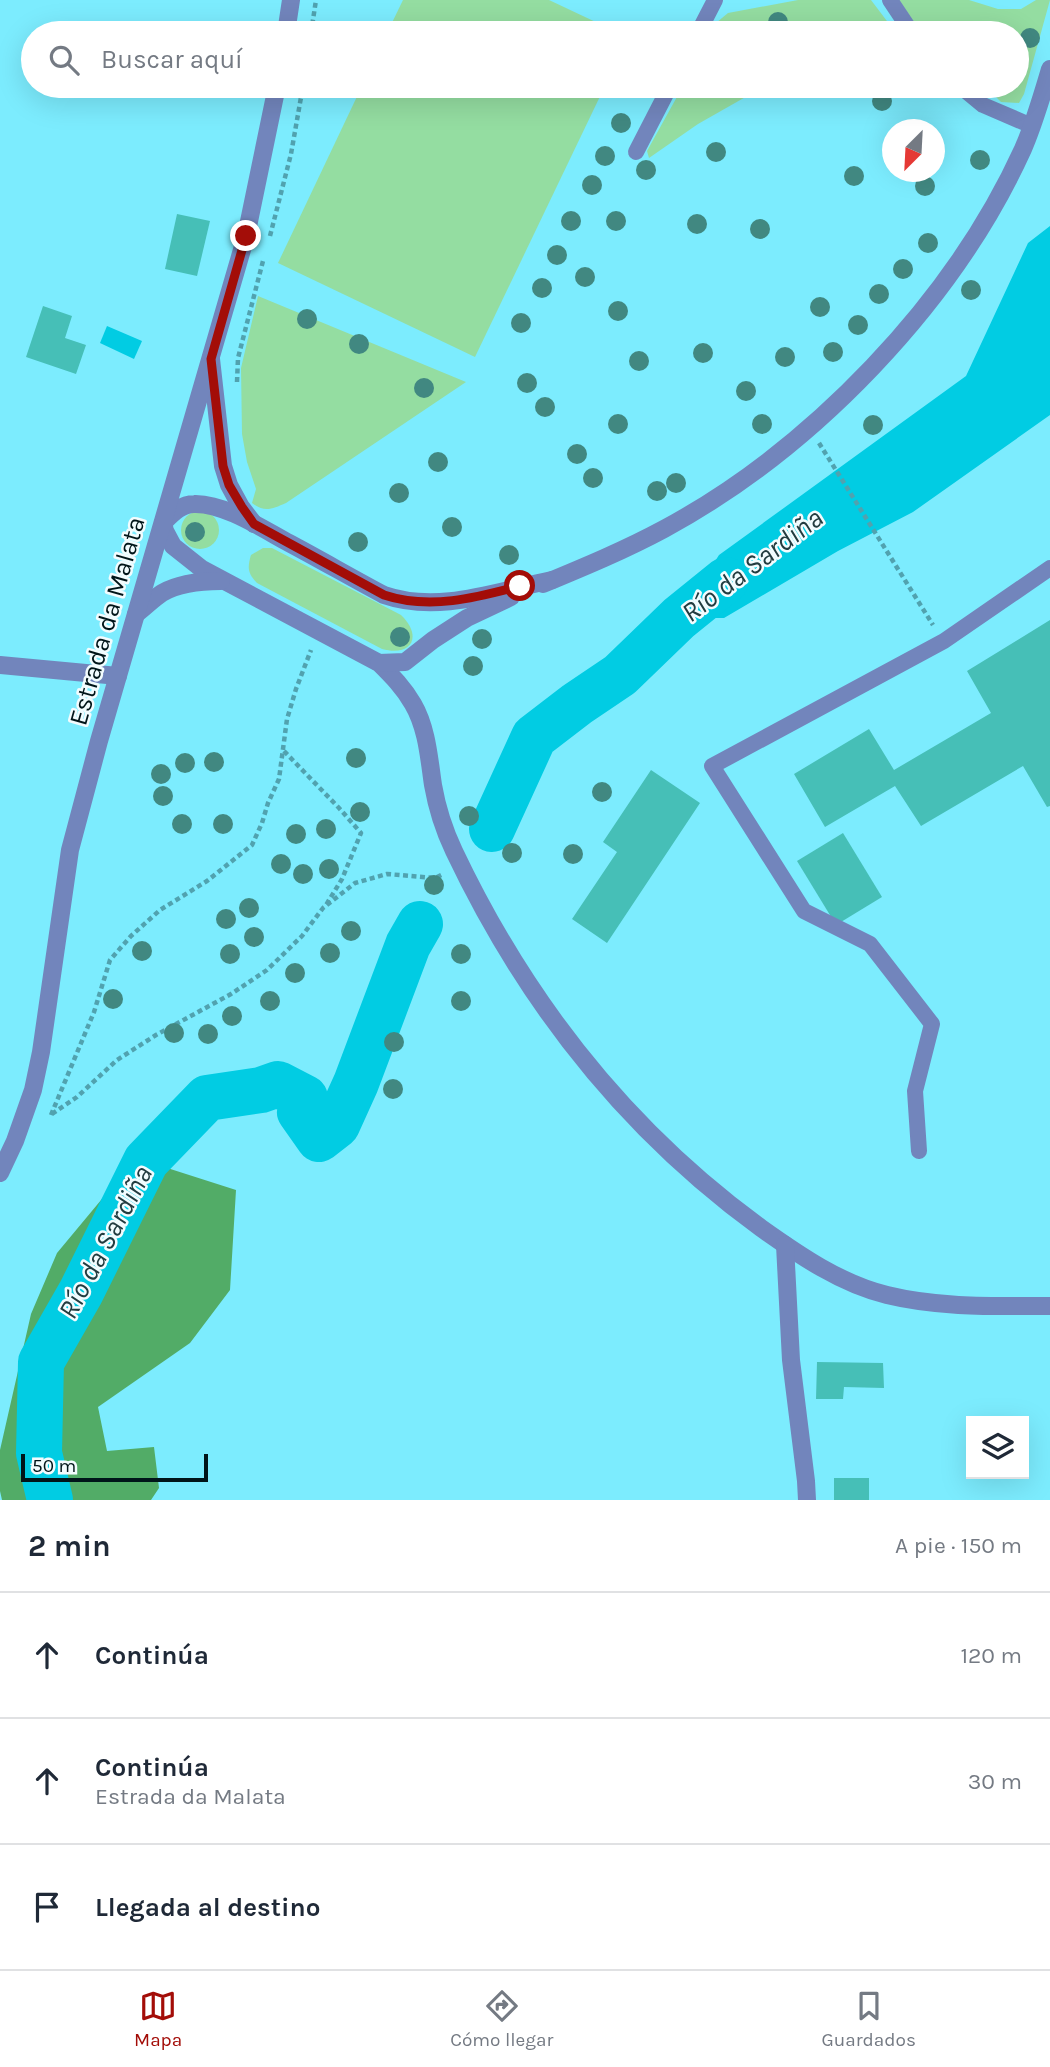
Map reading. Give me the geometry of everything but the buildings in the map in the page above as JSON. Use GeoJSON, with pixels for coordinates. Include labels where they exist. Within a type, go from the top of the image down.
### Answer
{"type":"FeatureCollection","features":[{"type":"Feature","properties":{"kind":"street"},"geometry":{"type":"LineString","coordinates":[[288,21],[291,0]]}},
{"type":"Feature","properties":{"kind":"street"},"geometry":{"type":"LineString","coordinates":[[379,663],[405,662],[467,618],[652,535],[697,509],[768,461],[833,406],[915,319],[977,232],[1013,170],[1032,126],[1050,69]]}},
{"type":"Feature","properties":{"kind":"street","name":"Estrada da Malata"},"geometry":{"type":"LineString","coordinates":[[0,1173],[15,1141],[33,1090],[41,1052],[70,850],[117,676],[246,236],[275,98]]}},
{"type":"Feature","properties":{"kind":"street"},"geometry":{"type":"LineString","coordinates":[[211,359],[223,466],[229,485],[254,524]]}},
{"type":"Feature","properties":{"kind":"street"},"geometry":{"type":"LineString","coordinates":[[552,580],[445,602],[402,601],[384,595],[254,524],[219,509],[206,505],[185,505],[163,523],[173,546],[202,569],[379,663],[397,680],[415,706],[428,748],[433,789],[442,821],[503,945],[569,1044],[605,1087],[638,1123],[713,1191],[785,1245],[819,1266],[885,1294],[962,1305],[1050,1306]]}},
{"type":"Feature","properties":{"kind":"street"},"geometry":{"type":"LineString","coordinates":[[136,614],[162,593],[181,585],[222,581]]}},
{"type":"Feature","properties":{"kind":"street"},"geometry":{"type":"LineString","coordinates":[[0,664],[117,676]]}},
{"type":"Feature","properties":{"kind":"street"},"geometry":{"type":"LineString","coordinates":[[785,1245],[791,1360],[807,1500]]}},
{"type":"Feature","properties":{"kind":"lane"},"geometry":{"type":"LineString","coordinates":[[704,21],[715,0]]}},
{"type":"Feature","properties":{"kind":"lane"},"geometry":{"type":"LineString","coordinates":[[890,0],[904,21]]}},
{"type":"Feature","properties":{"kind":"lane"},"geometry":{"type":"LineString","coordinates":[[636,152],[664,98]]}},
{"type":"Feature","properties":{"kind":"lane"},"geometry":{"type":"LineString","coordinates":[[975,98],[983,105],[1032,126]]}},
{"type":"Feature","properties":{"kind":"lane"},"geometry":{"type":"LineString","coordinates":[[919,1151],[915,1091],[932,1024],[870,944],[804,911],[712,766],[944,641],[1050,568]]}},
{"type":"Feature","properties":{"kind":"path"},"geometry":{"type":"LineString","coordinates":[[313,21],[316,0]]}},
{"type":"Feature","properties":{"kind":"path"},"geometry":{"type":"LineString","coordinates":[[269,240],[291,153],[301,98]]}},
{"type":"Feature","properties":{"kind":"path"},"geometry":{"type":"LineString","coordinates":[[236,385],[238,358],[265,253]]}},
{"type":"Feature","properties":{"kind":"path"},"geometry":{"type":"LineString","coordinates":[[833,466],[944,641]]}},
{"type":"Feature","properties":{"kind":"path"},"geometry":{"type":"LineString","coordinates":[[51,1115],[94,1012],[110,960],[131,936],[160,910],[206,881],[252,845],[279,779],[287,719],[296,689],[320,633]]}},
{"type":"Feature","properties":{"kind":"path"},"geometry":{"type":"LineString","coordinates":[[15,1141],[77,1097],[117,1060],[267,970],[302,936],[323,908],[342,879],[360,833],[340,808],[284,751]]}},
{"type":"Feature","properties":{"kind":"path"},"geometry":{"type":"LineString","coordinates":[[323,908],[355,883],[387,874],[435,878],[462,866]]}},
{"type":"Feature","properties":{"kind":"green space"},"geometry":{"type":"Polygon","coordinates":[[[403,0],[549,0],[594,21],[393,21],[403,0]]]}},
{"type":"Feature","properties":{"kind":"green space"},"geometry":{"type":"Polygon","coordinates":[[[798,0],[871,0],[887,21],[718,21],[728,13],[798,0]]]}},
{"type":"Feature","properties":{"kind":"green space"},"geometry":{"type":"Polygon","coordinates":[[[899,0],[969,0],[998,9],[1021,9],[1036,0],[1050,0],[1029,76],[1029,21],[913,21],[899,0]]]}},
{"type":"Feature","properties":{"kind":"green space"},"geometry":{"type":"Polygon","coordinates":[[[356,98],[599,98],[475,357],[278,263],[356,98]]]}},
{"type":"Feature","properties":{"kind":"green space"},"geometry":{"type":"Polygon","coordinates":[[[676,98],[744,98],[698,124],[649,158],[647,151],[676,98]]]}},
{"type":"Feature","properties":{"kind":"green space"},"geometry":{"type":"Polygon","coordinates":[[[997,98],[1022,98],[1019,103],[1001,102],[997,98]]]}},
{"type":"Feature","properties":{"kind":"green space"},"geometry":{"type":"Polygon","coordinates":[[[258,296],[466,382],[286,503],[273,508],[261,508],[252,503],[256,489],[242,434],[241,368],[258,296]]]}},
{"type":"Feature","properties":{"kind":"green space"},"geometry":{"type":"Polygon","coordinates":[[[200,511],[214,516],[219,530],[214,544],[200,549],[186,544],[181,530],[186,516],[200,511]]]}},
{"type":"Feature","properties":{"kind":"green space"},"geometry":{"type":"Polygon","coordinates":[[[263,548],[272,548],[401,615],[412,630],[411,643],[401,650],[382,649],[257,583],[250,574],[249,564],[251,555],[263,548]]]}},
{"type":"Feature","properties":{"kind":"green space"},"geometry":{"type":"Polygon","coordinates":[[[136,1158],[236,1190],[230,1290],[190,1343],[98,1407],[107,1451],[154,1447],[159,1488],[151,1500],[2,1500],[0,1450],[31,1314],[57,1253],[136,1158]]]}},
{"type":"Feature","properties":{"kind":"water","name":"Río da Sardiña"},"geometry":{"type":"Polygon","coordinates":[[[1050,226],[1050,415],[913,512],[838,551],[724,618],[679,618],[719,555],[966,376],[1028,243],[1050,226]]]}},
{"type":"Feature","properties":{"kind":"water"},"geometry":{"type":"Polygon","coordinates":[[[107,326],[142,341],[134,359],[100,343],[107,326]]]}},
{"type":"Feature","properties":{"kind":"waterway","name":"Río da Sardiña"},"geometry":{"type":"LineString","coordinates":[[492,829],[534,737],[620,675],[679,618],[726,580]]}},
{"type":"Feature","properties":{"kind":"waterway","name":"Río da Sardiña"},"geometry":{"type":"LineString","coordinates":[[50,1500],[39,1453],[41,1362],[81,1292],[146,1161],[207,1098],[261,1090],[278,1084],[305,1098],[300,1112],[319,1139],[337,1125],[356,1083],[408,945],[420,924]]}},
{"type":"Feature","properties":{"kind":"route"},"geometry":{"type":"LineString","coordinates":[[246,236],[211,359],[223,466],[229,485],[254,524],[384,595],[402,601],[445,602],[520,586]]}}]}
